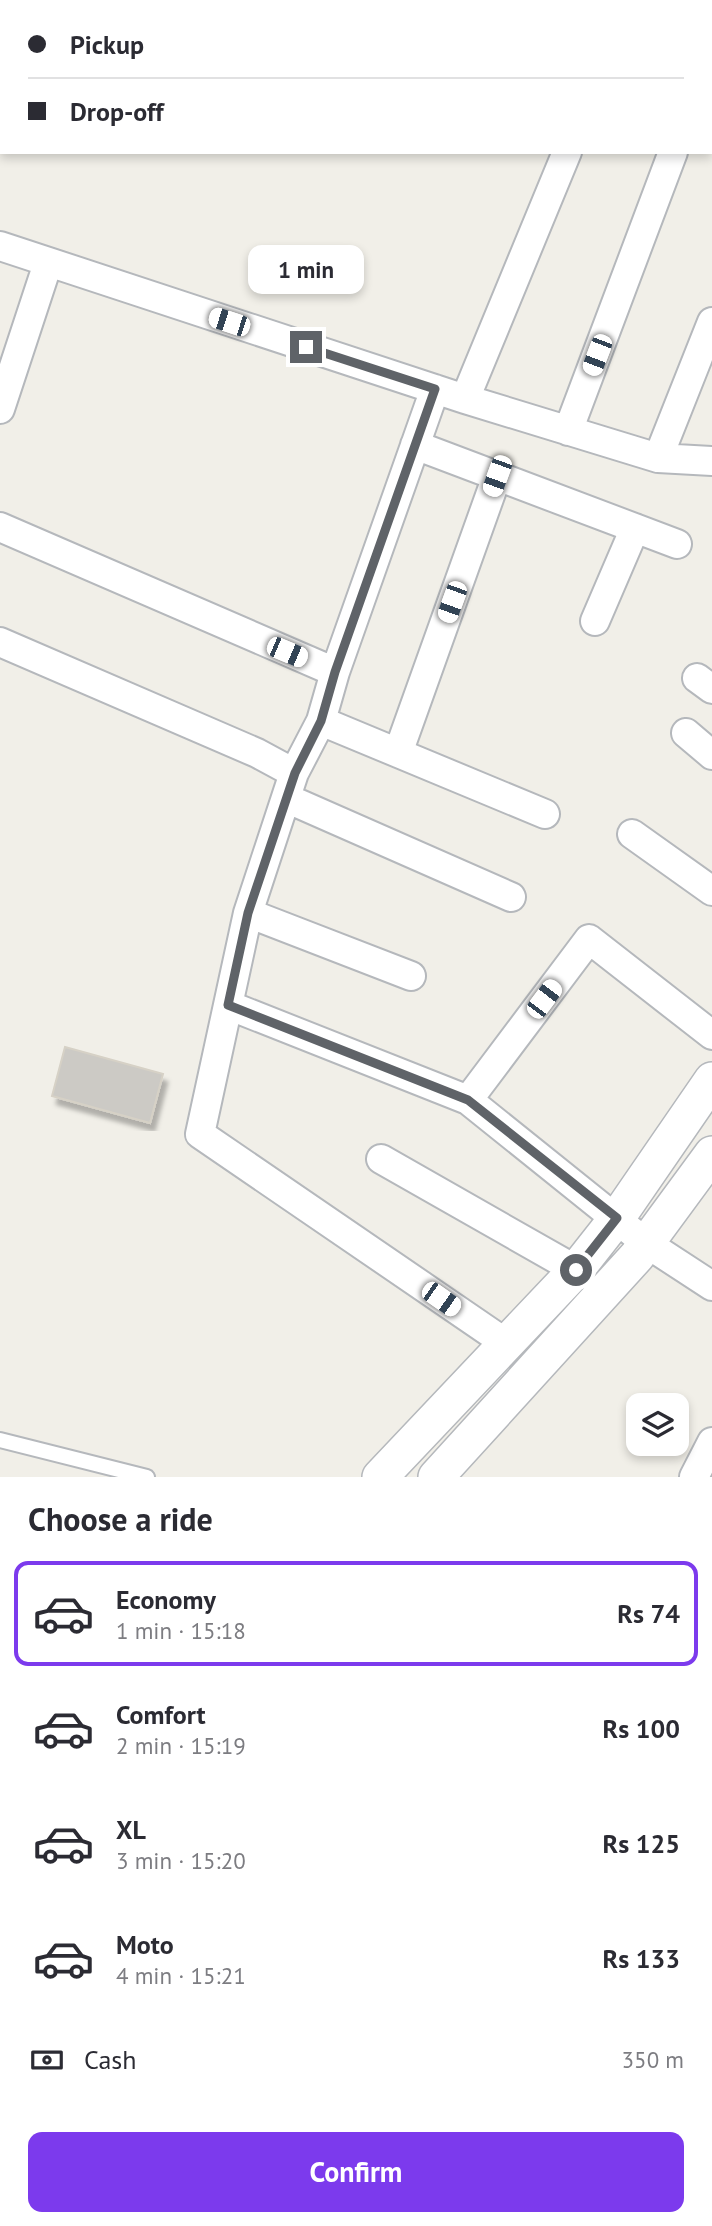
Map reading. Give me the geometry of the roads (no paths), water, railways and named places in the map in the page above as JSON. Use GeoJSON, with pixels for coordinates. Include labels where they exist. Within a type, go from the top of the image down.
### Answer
{"type":"FeatureCollection","features":[{"type":"Feature","properties":{"kind":"street"},"geometry":{"type":"LineString","coordinates":[[465,399],[566,154]]}},
{"type":"Feature","properties":{"kind":"street"},"geometry":{"type":"LineString","coordinates":[[568,431],[672,154]]}},
{"type":"Feature","properties":{"kind":"street"},"geometry":{"type":"LineString","coordinates":[[0,246],[568,431],[658,458],[712,461]]}},
{"type":"Feature","properties":{"kind":"street"},"geometry":{"type":"LineString","coordinates":[[0,410],[11,341],[48,263]]}},
{"type":"Feature","properties":{"kind":"street"},"geometry":{"type":"LineString","coordinates":[[658,458],[712,324]]}},
{"type":"Feature","properties":{"kind":"street"},"geometry":{"type":"LineString","coordinates":[[435,389],[335,672],[321,721],[290,786],[248,913],[200,1134],[507,1345]]}},
{"type":"Feature","properties":{"kind":"street"},"geometry":{"type":"LineString","coordinates":[[415,445],[677,544]]}},
{"type":"Feature","properties":{"kind":"street"},"geometry":{"type":"LineString","coordinates":[[398,753],[497,476]]}},
{"type":"Feature","properties":{"kind":"street"},"geometry":{"type":"LineString","coordinates":[[0,527],[335,672]]}},
{"type":"Feature","properties":{"kind":"street"},"geometry":{"type":"LineString","coordinates":[[595,621],[635,528]]}},
{"type":"Feature","properties":{"kind":"street"},"geometry":{"type":"LineString","coordinates":[[0,642],[257,753],[290,786],[511,897]]}},
{"type":"Feature","properties":{"kind":"street"},"geometry":{"type":"LineString","coordinates":[[321,721],[545,814]]}},
{"type":"Feature","properties":{"kind":"street"},"geometry":{"type":"LineString","coordinates":[[686,733],[712,755]]}},
{"type":"Feature","properties":{"kind":"street"},"geometry":{"type":"LineString","coordinates":[[632,834],[712,891]]}},
{"type":"Feature","properties":{"kind":"street"},"geometry":{"type":"LineString","coordinates":[[248,913],[411,976]]}},
{"type":"Feature","properties":{"kind":"street"},"geometry":{"type":"LineString","coordinates":[[468,1100],[589,939],[712,1035]]}},
{"type":"Feature","properties":{"kind":"street"},"geometry":{"type":"LineString","coordinates":[[228,1005],[468,1100],[646,1243],[712,1286]]}},
{"type":"Feature","properties":{"kind":"street"},"geometry":{"type":"LineString","coordinates":[[380,1477],[576,1270],[617,1218],[712,1080]]}},
{"type":"Feature","properties":{"kind":"street"},"geometry":{"type":"LineString","coordinates":[[436,1477],[646,1243],[712,1154]]}},
{"type":"Feature","properties":{"kind":"street"},"geometry":{"type":"LineString","coordinates":[[381,1159],[576,1270]]}},
{"type":"Feature","properties":{"kind":"street"},"geometry":{"type":"LineString","coordinates":[[694,1477],[712,1442]]}},
{"type":"Feature","properties":{"kind":"lane"},"geometry":{"type":"LineString","coordinates":[[0,1440],[147,1477]]}}]}
